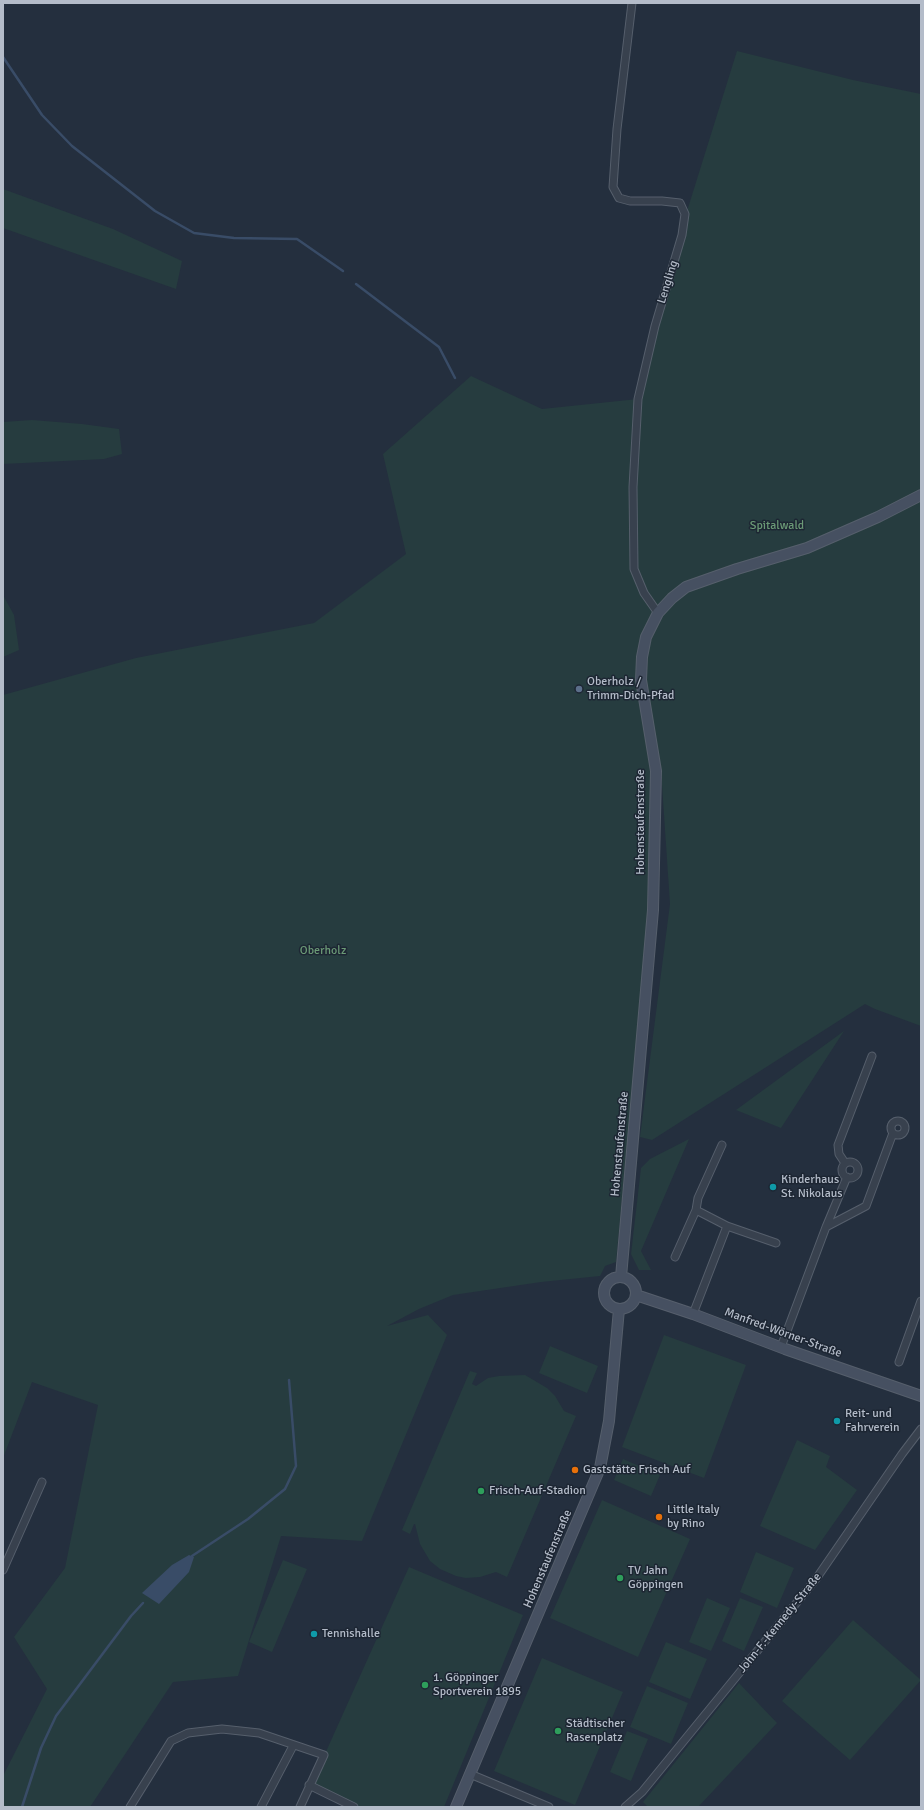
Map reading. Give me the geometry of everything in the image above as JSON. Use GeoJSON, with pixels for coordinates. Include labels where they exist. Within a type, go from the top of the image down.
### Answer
{"type":"FeatureCollection","features":[{"type":"Feature","properties":{"kind":"main road","name":"Hohenstaufenstraße"},"geometry":{"type":"LineString","coordinates":[[621,1277],[653,910],[656,771],[641,690],[642,657],[646,636],[658,613],[672,598],[686,587],[737,569],[807,548],[872,520],[921,495]]}},
{"type":"Feature","properties":{"kind":"main road"},"geometry":{"type":"LineString","coordinates":[[621,1277],[634,1285],[636,1295],[630,1306],[619,1310],[608,1304],[604,1292],[607,1284],[611,1280],[621,1277]]}},
{"type":"Feature","properties":{"kind":"main road","name":"Manfred-Wörner-Straße"},"geometry":{"type":"LineString","coordinates":[[636,1295],[921,1396]]}},
{"type":"Feature","properties":{"kind":"main road","name":"Hohenstaufenstraße"},"geometry":{"type":"LineString","coordinates":[[456,1807],[600,1468],[609,1421],[619,1310]]}},
{"type":"Feature","properties":{"kind":"street","name":"Lengling"},"geometry":{"type":"LineString","coordinates":[[632,3],[617,129],[613,187],[619,198],[630,201],[662,201],[680,203],[685,214],[682,235],[654,326],[638,399],[636,428],[633,487],[634,569],[644,593],[658,613]]}},
{"type":"Feature","properties":{"kind":"street"},"geometry":{"type":"LineString","coordinates":[[845,1163],[839,1154],[838,1145],[872,1056]]}},
{"type":"Feature","properties":{"kind":"street"},"geometry":{"type":"LineString","coordinates":[[826,1227],[866,1206],[893,1133]]}},
{"type":"Feature","properties":{"kind":"street"},"geometry":{"type":"LineString","coordinates":[[675,1257],[696,1210],[698,1198],[722,1145]]}},
{"type":"Feature","properties":{"kind":"street"},"geometry":{"type":"LineString","coordinates":[[845,1163],[853,1162],[858,1168],[855,1176],[847,1177]]}},
{"type":"Feature","properties":{"kind":"street"},"geometry":{"type":"LineString","coordinates":[[845,1163],[842,1167],[842,1172],[847,1177]]}},
{"type":"Feature","properties":{"kind":"street"},"geometry":{"type":"LineString","coordinates":[[781,1347],[826,1227],[847,1177]]}},
{"type":"Feature","properties":{"kind":"street"},"geometry":{"type":"LineString","coordinates":[[696,1210],[727,1226],[776,1243]]}},
{"type":"Feature","properties":{"kind":"street"},"geometry":{"type":"LineString","coordinates":[[693,1314],[727,1226]]}},
{"type":"Feature","properties":{"kind":"street"},"geometry":{"type":"LineString","coordinates":[[899,1362],[921,1301]]}},
{"type":"Feature","properties":{"kind":"street","name":"John-F.-Kennedy-Straße"},"geometry":{"type":"LineString","coordinates":[[625,1807],[642,1792],[816,1579],[902,1454],[921,1429]]}},
{"type":"Feature","properties":{"kind":"street"},"geometry":{"type":"LineString","coordinates":[[3,1570],[42,1482]]}},
{"type":"Feature","properties":{"kind":"street"},"geometry":{"type":"LineString","coordinates":[[130,1807],[171,1741],[188,1734],[222,1729],[259,1733],[324,1755],[300,1807]]}},
{"type":"Feature","properties":{"kind":"street"},"geometry":{"type":"LineString","coordinates":[[261,1807],[294,1746]]}},
{"type":"Feature","properties":{"kind":"street"},"geometry":{"type":"LineString","coordinates":[[470,1774],[549,1807]]}},
{"type":"Feature","properties":{"kind":"street"},"geometry":{"type":"LineString","coordinates":[[309,1785],[354,1807]]}},
{"type":"Feature","properties":{"kind":"green space"},"geometry":{"type":"Polygon","coordinates":[[[737,51],[853,80],[921,94],[921,1026],[865,1004],[652,1140],[640,1137],[670,904],[661,770],[646,693],[645,661],[652,637],[662,616],[655,610],[643,631],[638,655],[636,679],[653,784],[649,915],[616,1262],[605,1266],[600,1276],[541,1282],[453,1295],[419,1309],[387,1326],[428,1315],[447,1335],[362,1541],[281,1536],[238,1676],[173,1682],[90,1807],[3,1807],[3,1776],[47,1689],[14,1637],[65,1568],[98,1405],[32,1382],[3,1458],[3,695],[136,658],[314,623],[406,554],[383,454],[471,376],[542,409],[638,399],[653,320],[737,51]]]}},
{"type":"Feature","properties":{"kind":"green space"},"geometry":{"type":"Polygon","coordinates":[[[3,189],[113,229],[182,261],[176,289],[3,228],[3,189]]]}},
{"type":"Feature","properties":{"kind":"green space"},"geometry":{"type":"Polygon","coordinates":[[[32,420],[119,429],[122,454],[104,459],[3,464],[3,422],[32,420]]]}},
{"type":"Feature","properties":{"kind":"green space"},"geometry":{"type":"Polygon","coordinates":[[[3,595],[14,615],[19,650],[3,657],[3,595]]]}},
{"type":"Feature","properties":{"kind":"green space"},"geometry":{"type":"Polygon","coordinates":[[[844,1031],[781,1128],[736,1110],[844,1031]]]}},
{"type":"Feature","properties":{"kind":"green space"},"geometry":{"type":"Polygon","coordinates":[[[689,1139],[641,1251],[651,1270],[639,1270],[631,1254],[641,1168],[650,1159],[689,1139]]]}},
{"type":"Feature","properties":{"kind":"green space"},"geometry":{"type":"Polygon","coordinates":[[[664,1335],[746,1365],[704,1478],[622,1447],[664,1335]]]}},
{"type":"Feature","properties":{"kind":"green space"},"geometry":{"type":"Polygon","coordinates":[[[550,1346],[598,1366],[587,1393],[539,1373],[550,1346]]]}},
{"type":"Feature","properties":{"kind":"green space","name":"Frisch-Auf-Stadion"},"geometry":{"type":"Polygon","coordinates":[[[470,1371],[477,1373],[472,1384],[476,1386],[488,1378],[525,1375],[547,1388],[555,1396],[564,1411],[576,1416],[507,1577],[496,1572],[480,1577],[466,1578],[456,1576],[440,1569],[430,1561],[420,1544],[415,1524],[410,1534],[402,1530],[470,1371]]]}},
{"type":"Feature","properties":{"kind":"green space"},"geometry":{"type":"Polygon","coordinates":[[[797,1440],[830,1456],[826,1467],[857,1490],[815,1550],[760,1526],[797,1440]]]}},
{"type":"Feature","properties":{"kind":"green space"},"geometry":{"type":"Polygon","coordinates":[[[623,1459],[660,1475],[651,1496],[614,1480],[623,1459]]]}},
{"type":"Feature","properties":{"kind":"green space","name":"TV Jahn Göppingen"},"geometry":{"type":"Polygon","coordinates":[[[602,1500],[690,1539],[638,1657],[550,1618],[602,1500]]]}},
{"type":"Feature","properties":{"kind":"green space"},"geometry":{"type":"Polygon","coordinates":[[[756,1552],[794,1568],[777,1608],[740,1592],[756,1552]]]}},
{"type":"Feature","properties":{"kind":"green space"},"geometry":{"type":"Polygon","coordinates":[[[283,1560],[307,1569],[272,1652],[249,1642],[283,1560]]]}},
{"type":"Feature","properties":{"kind":"green space","name":"1. Göppinger Sportverein 1895"},"geometry":{"type":"Polygon","coordinates":[[[409,1567],[523,1615],[444,1807],[359,1807],[311,1785],[409,1567]]]}},
{"type":"Feature","properties":{"kind":"green space"},"geometry":{"type":"Polygon","coordinates":[[[707,1598],[730,1608],[711,1651],[689,1642],[707,1598]]]}},
{"type":"Feature","properties":{"kind":"green space"},"geometry":{"type":"Polygon","coordinates":[[[740,1598],[763,1607],[744,1651],[722,1641],[740,1598]]]}},
{"type":"Feature","properties":{"kind":"green space"},"geometry":{"type":"Polygon","coordinates":[[[853,1620],[921,1680],[850,1760],[782,1701],[853,1620]]]}},
{"type":"Feature","properties":{"kind":"green space"},"geometry":{"type":"Polygon","coordinates":[[[666,1642],[707,1659],[690,1699],[649,1682],[666,1642]]]}},
{"type":"Feature","properties":{"kind":"green space","name":"Städtischer Rasenplatz"},"geometry":{"type":"Polygon","coordinates":[[[542,1658],[623,1692],[575,1805],[494,1771],[542,1658]]]}},
{"type":"Feature","properties":{"kind":"green space"},"geometry":{"type":"Polygon","coordinates":[[[739,1683],[777,1723],[698,1807],[648,1807],[643,1802],[739,1683]]]}},
{"type":"Feature","properties":{"kind":"green space"},"geometry":{"type":"Polygon","coordinates":[[[647,1686],[688,1703],[671,1744],[630,1727],[647,1686]]]}},
{"type":"Feature","properties":{"kind":"green space"},"geometry":{"type":"Polygon","coordinates":[[[627,1731],[648,1739],[631,1781],[610,1772],[627,1731]]]}},
{"type":"Feature","properties":{"kind":"water"},"geometry":{"type":"Polygon","coordinates":[[[189,1555],[194,1557],[189,1572],[159,1604],[142,1593],[172,1565],[189,1555]]]}},
{"type":"Feature","properties":{"kind":"waterway"},"geometry":{"type":"LineString","coordinates":[[3,57],[42,115],[72,146],[155,211],[194,233],[234,238],[297,239],[343,271]]}},
{"type":"Feature","properties":{"kind":"waterway"},"geometry":{"type":"LineString","coordinates":[[356,284],[439,347],[455,378]]}},
{"type":"Feature","properties":{"kind":"waterway"},"geometry":{"type":"LineString","coordinates":[[192,1556],[248,1519],[285,1489],[296,1466],[289,1380]]}},
{"type":"Feature","properties":{"kind":"waterway"},"geometry":{"type":"LineString","coordinates":[[22,1807],[41,1748],[56,1716],[131,1616],[143,1603]]}},
{"type":"Feature","properties":{"kind":"place","name":"Oberholz / Trimm-Dich-Pfad"},"geometry":{"type":"Point","coordinates":[579,689]}},
{"type":"Feature","properties":{"kind":"place","name":"Kinderhaus St. Nikolaus"},"geometry":{"type":"Point","coordinates":[773,1187]}},
{"type":"Feature","properties":{"kind":"place","name":"Reit- und Fahrverein"},"geometry":{"type":"Point","coordinates":[837,1421]}},
{"type":"Feature","properties":{"kind":"place","name":"Gaststätte Frisch Auf"},"geometry":{"type":"Point","coordinates":[575,1470]}},
{"type":"Feature","properties":{"kind":"place","name":"Frisch-Auf-Stadion"},"geometry":{"type":"Point","coordinates":[481,1491]}},
{"type":"Feature","properties":{"kind":"place","name":"Little Italy by Rino"},"geometry":{"type":"Point","coordinates":[659,1517]}},
{"type":"Feature","properties":{"kind":"place","name":"TV Jahn Göppingen"},"geometry":{"type":"Point","coordinates":[620,1578]}},
{"type":"Feature","properties":{"kind":"place","name":"Tennishalle"},"geometry":{"type":"Point","coordinates":[314,1634]}},
{"type":"Feature","properties":{"kind":"place","name":"1. Göppinger Sportverein 1895"},"geometry":{"type":"Point","coordinates":[425,1685]}},
{"type":"Feature","properties":{"kind":"place","name":"Städtischer Rasenplatz"},"geometry":{"type":"Point","coordinates":[558,1731]}},
{"type":"Feature","properties":{"kind":"park label","name":"Spitalwald"},"geometry":{"type":"Point","coordinates":[777,526]}},
{"type":"Feature","properties":{"kind":"park label","name":"Oberholz"},"geometry":{"type":"Point","coordinates":[323,951]}}]}
